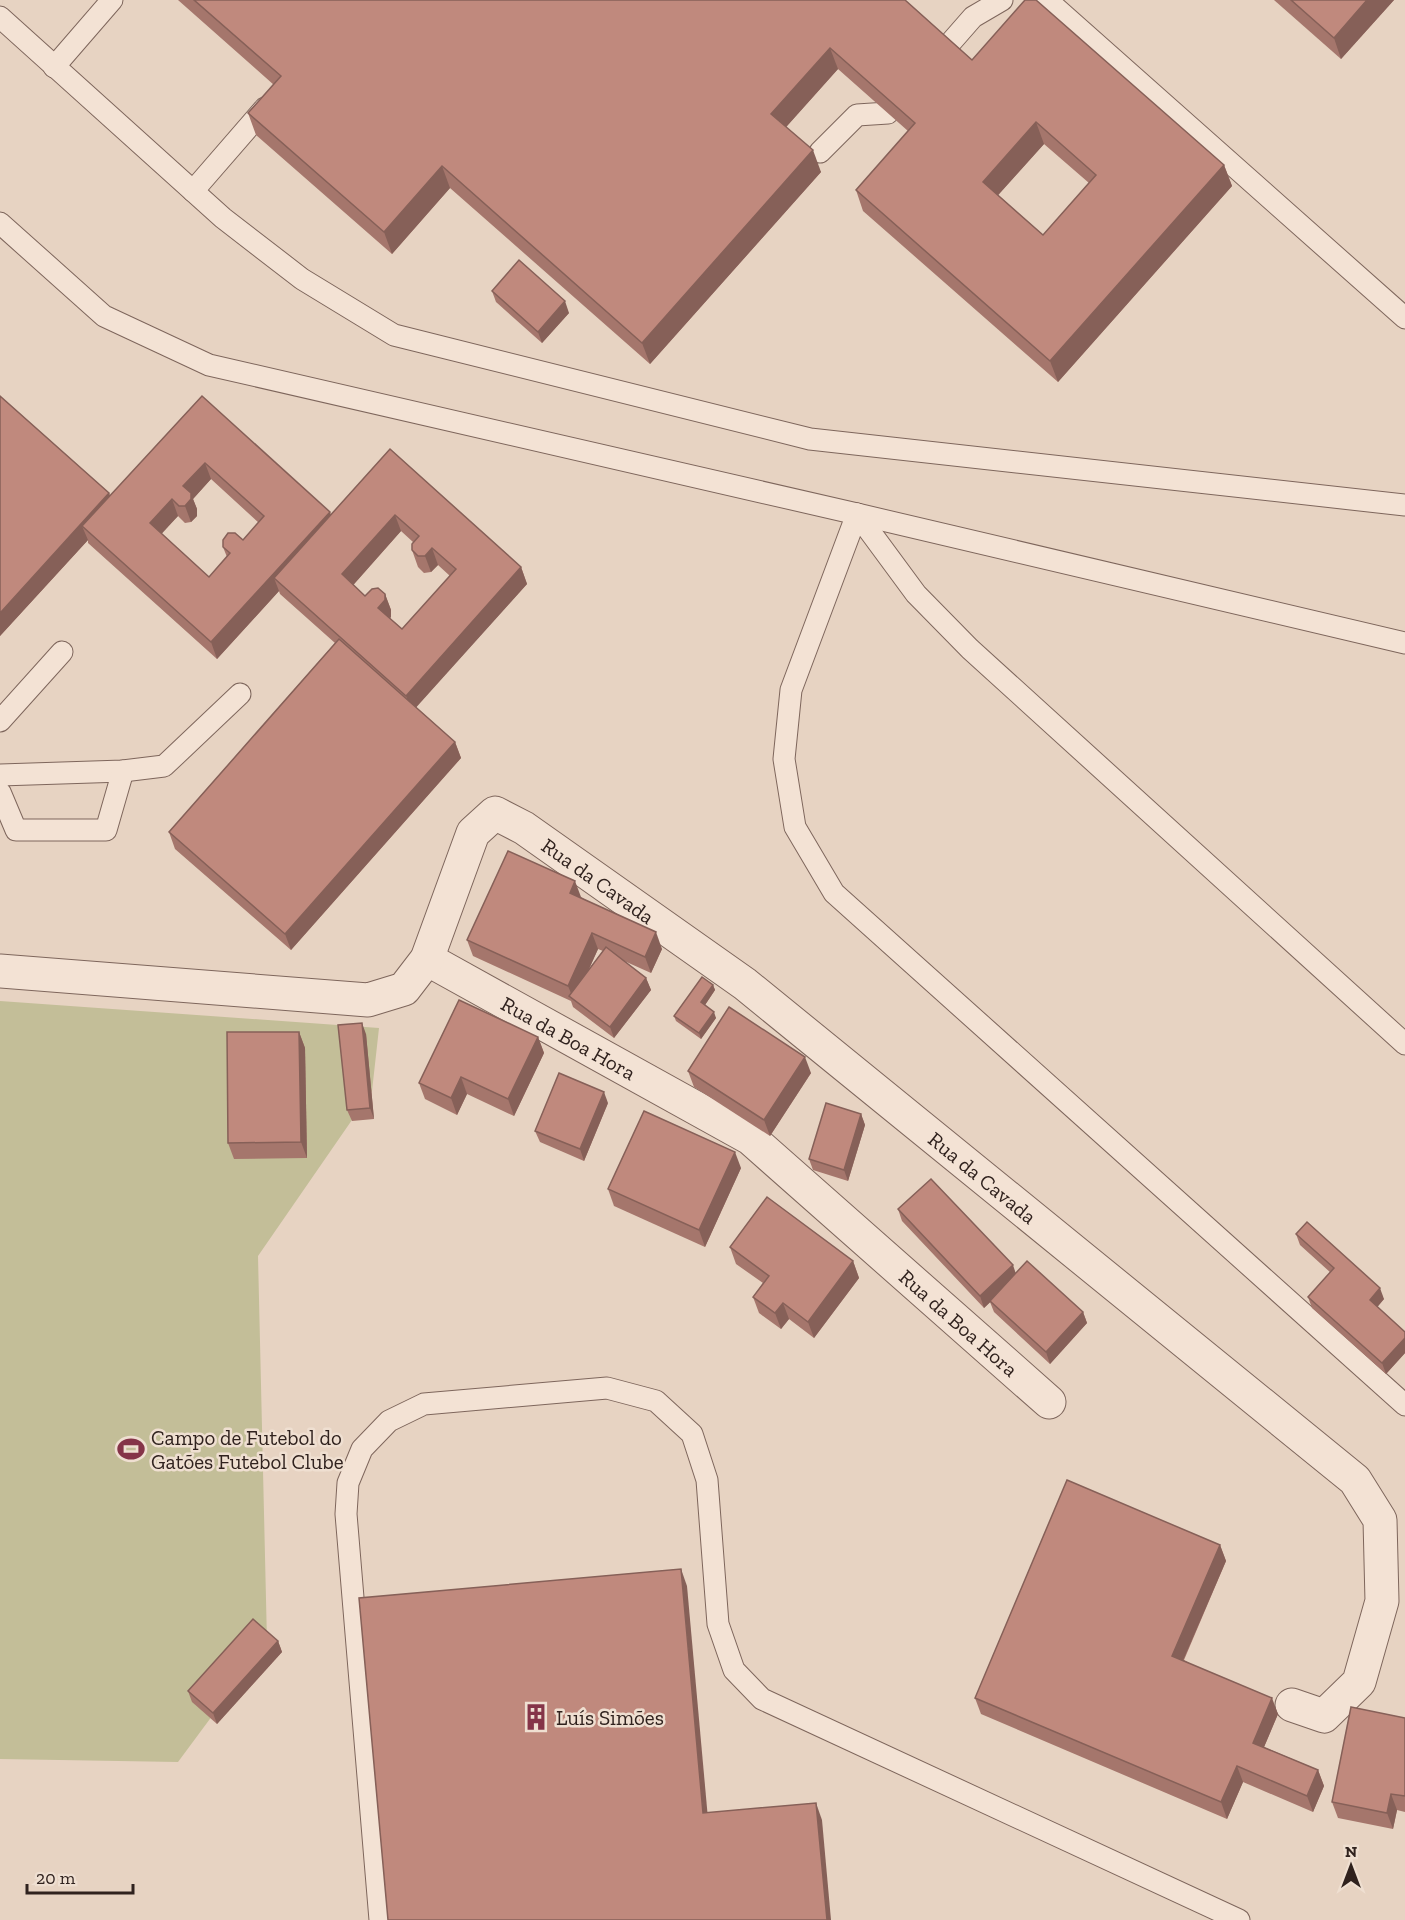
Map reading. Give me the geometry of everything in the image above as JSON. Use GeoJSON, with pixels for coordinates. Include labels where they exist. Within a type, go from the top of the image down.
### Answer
{"type":"FeatureCollection","features":[{"type":"Feature","properties":{"kind":"street","name":"Rua da Cavada"},"geometry":{"type":"LineString","coordinates":[[427,959],[473,833],[495,813],[524,828],[745,984],[1355,1480],[1380,1520],[1382,1601],[1359,1682],[1324,1716],[1292,1706]]}},
{"type":"Feature","properties":{"kind":"street"},"geometry":{"type":"LineString","coordinates":[[0,971],[368,1000],[404,988],[427,959]]}},
{"type":"Feature","properties":{"kind":"street","name":"Rua da Boa Hora"},"geometry":{"type":"LineString","coordinates":[[427,959],[750,1138],[1049,1402]]}},
{"type":"Feature","properties":{"kind":"lane"},"geometry":{"type":"LineString","coordinates":[[54,67],[111,0]]}},
{"type":"Feature","properties":{"kind":"lane"},"geometry":{"type":"LineString","coordinates":[[945,50],[973,17],[1002,0]]}},
{"type":"Feature","properties":{"kind":"lane"},"geometry":{"type":"LineString","coordinates":[[1039,0],[1048,1],[1405,318]]}},
{"type":"Feature","properties":{"kind":"lane"},"geometry":{"type":"LineString","coordinates":[[0,17],[223,218],[302,279],[394,335],[810,439],[1405,505]]}},
{"type":"Feature","properties":{"kind":"lane"},"geometry":{"type":"LineString","coordinates":[[193,191],[265,108]]}},
{"type":"Feature","properties":{"kind":"lane"},"geometry":{"type":"LineString","coordinates":[[820,153],[856,115],[888,113]]}},
{"type":"Feature","properties":{"kind":"lane"},"geometry":{"type":"LineString","coordinates":[[0,223],[104,316],[209,365],[1405,643]]}},
{"type":"Feature","properties":{"kind":"lane"},"geometry":{"type":"LineString","coordinates":[[857,514],[916,594],[970,648],[1405,1044]]}},
{"type":"Feature","properties":{"kind":"lane"},"geometry":{"type":"LineString","coordinates":[[857,514],[791,690],[784,759],[795,827],[834,893],[1405,1405]]}},
{"type":"Feature","properties":{"kind":"lane"},"geometry":{"type":"LineString","coordinates":[[0,721],[62,652]]}},
{"type":"Feature","properties":{"kind":"lane"},"geometry":{"type":"LineString","coordinates":[[0,775],[123,771],[164,766],[240,694]]}},
{"type":"Feature","properties":{"kind":"lane"},"geometry":{"type":"LineString","coordinates":[[0,792],[16,830],[106,830],[123,771]]}},
{"type":"Feature","properties":{"kind":"lane"},"geometry":{"type":"LineString","coordinates":[[380,1920],[346,1514],[348,1483],[362,1449],[389,1421],[424,1404],[607,1388],[656,1401],[692,1434],[707,1480],[718,1624],[734,1670],[762,1699],[1239,1920]]}},
{"type":"Feature","properties":{"kind":"shaded area","name":"Campo de Futebol do Gatões Futebol Clube"},"geometry":{"type":"Polygon","coordinates":[[[0,1001],[379,1028],[372,1091],[258,1256],[267,1642],[178,1762],[0,1759],[0,1001]]]}},
{"type":"Feature","properties":{"kind":"building"},"geometry":{"type":"Polygon","coordinates":[[[194,0],[905,0],[972,60],[1025,0],[1036,0],[1224,165],[1050,361],[856,190],[915,123],[830,48],[771,114],[813,150],[642,343],[442,166],[384,232],[248,113],[281,76],[194,0]],[[1036,122],[983,182],[1043,235],[1096,175],[1036,122]]]}},
{"type":"Feature","properties":{"kind":"building"},"geometry":{"type":"Polygon","coordinates":[[[1291,0],[1367,0],[1334,38],[1291,0]]]}},
{"type":"Feature","properties":{"kind":"building"},"geometry":{"type":"Polygon","coordinates":[[[519,260],[565,301],[538,332],[492,291],[519,260]]]}},
{"type":"Feature","properties":{"kind":"building"},"geometry":{"type":"Polygon","coordinates":[[[0,396],[109,493],[0,613],[0,396]]]}},
{"type":"Feature","properties":{"kind":"building"},"geometry":{"type":"Polygon","coordinates":[[[202,396],[330,512],[211,642],[82,526],[202,396]],[[205,463],[183,486],[191,493],[191,499],[185,506],[179,506],[172,499],[150,523],[209,577],[230,553],[223,547],[223,540],[228,533],[235,533],[243,540],[264,516],[205,463]]]}},
{"type":"Feature","properties":{"kind":"building"},"geometry":{"type":"Polygon","coordinates":[[[390,449],[521,567],[406,696],[274,578],[390,449]],[[395,515],[342,574],[365,596],[372,589],[378,588],[385,594],[385,600],[378,608],[402,629],[456,569],[432,548],[425,556],[418,556],[412,550],[412,544],[419,536],[395,515]]]}},
{"type":"Feature","properties":{"kind":"building"},"geometry":{"type":"Polygon","coordinates":[[[339,639],[455,742],[285,934],[169,832],[339,639]]]}},
{"type":"Feature","properties":{"kind":"building"},"geometry":{"type":"Polygon","coordinates":[[[508,851],[575,881],[570,893],[656,932],[645,957],[592,933],[568,986],[467,940],[508,851]]]}},
{"type":"Feature","properties":{"kind":"building"},"geometry":{"type":"Polygon","coordinates":[[[606,947],[646,978],[610,1027],[569,996],[606,947]]]}},
{"type":"Feature","properties":{"kind":"building"},"geometry":{"type":"Polygon","coordinates":[[[702,977],[713,985],[701,1002],[714,1012],[699,1033],[674,1016],[702,977]]]}},
{"type":"Feature","properties":{"kind":"building"},"geometry":{"type":"Polygon","coordinates":[[[459,1000],[538,1037],[508,1099],[461,1077],[451,1098],[419,1083],[459,1000]]]}},
{"type":"Feature","properties":{"kind":"building"},"geometry":{"type":"Polygon","coordinates":[[[729,1007],[805,1057],[764,1120],[688,1071],[729,1007]]]}},
{"type":"Feature","properties":{"kind":"building"},"geometry":{"type":"Polygon","coordinates":[[[362,1023],[370,1108],[347,1110],[338,1025],[362,1023]]]}},
{"type":"Feature","properties":{"kind":"building"},"geometry":{"type":"Polygon","coordinates":[[[227,1032],[299,1032],[301,1142],[228,1143],[227,1032]]]}},
{"type":"Feature","properties":{"kind":"building"},"geometry":{"type":"Polygon","coordinates":[[[559,1073],[604,1092],[580,1149],[535,1131],[559,1073]]]}},
{"type":"Feature","properties":{"kind":"building"},"geometry":{"type":"Polygon","coordinates":[[[826,1103],[861,1114],[844,1170],[809,1159],[826,1103]]]}},
{"type":"Feature","properties":{"kind":"building"},"geometry":{"type":"Polygon","coordinates":[[[644,1111],[735,1152],[699,1230],[608,1189],[644,1111]]]}},
{"type":"Feature","properties":{"kind":"building"},"geometry":{"type":"Polygon","coordinates":[[[931,1179],[1013,1265],[980,1296],[898,1209],[931,1179]]]}},
{"type":"Feature","properties":{"kind":"building"},"geometry":{"type":"Polygon","coordinates":[[[767,1197],[853,1261],[808,1322],[783,1303],[775,1313],[753,1297],[769,1276],[730,1247],[767,1197]]]}},
{"type":"Feature","properties":{"kind":"building"},"geometry":{"type":"Polygon","coordinates":[[[1307,1222],[1380,1288],[1370,1300],[1405,1332],[1405,1338],[1382,1363],[1308,1297],[1334,1268],[1296,1234],[1307,1222]]]}},
{"type":"Feature","properties":{"kind":"building"},"geometry":{"type":"Polygon","coordinates":[[[1027,1261],[1083,1312],[1046,1352],[990,1301],[1027,1261]]]}},
{"type":"Feature","properties":{"kind":"building"},"geometry":{"type":"Polygon","coordinates":[[[1067,1480],[1220,1545],[1172,1656],[1272,1698],[1253,1743],[1318,1770],[1307,1796],[1237,1766],[1221,1802],[975,1698],[1067,1480]]]}},
{"type":"Feature","properties":{"kind":"building","name":"Luís Simões"},"geometry":{"type":"Polygon","coordinates":[[[681,1569],[703,1813],[816,1803],[827,1920],[388,1920],[359,1598],[681,1569]]]}},
{"type":"Feature","properties":{"kind":"building"},"geometry":{"type":"Polygon","coordinates":[[[253,1619],[278,1641],[213,1713],[188,1691],[253,1619]]]}},
{"type":"Feature","properties":{"kind":"building"},"geometry":{"type":"Polygon","coordinates":[[[1351,1707],[1405,1718],[1405,1796],[1391,1794],[1387,1813],[1332,1802],[1351,1707]]]}},
{"type":"Feature","properties":{"kind":"place","name":"Campo de Futebol do Gatões Futebol Clube"},"geometry":{"type":"Point","coordinates":[131,1449]}},
{"type":"Feature","properties":{"kind":"place","name":"Luís Simões"},"geometry":{"type":"Point","coordinates":[536,1717]}}]}
